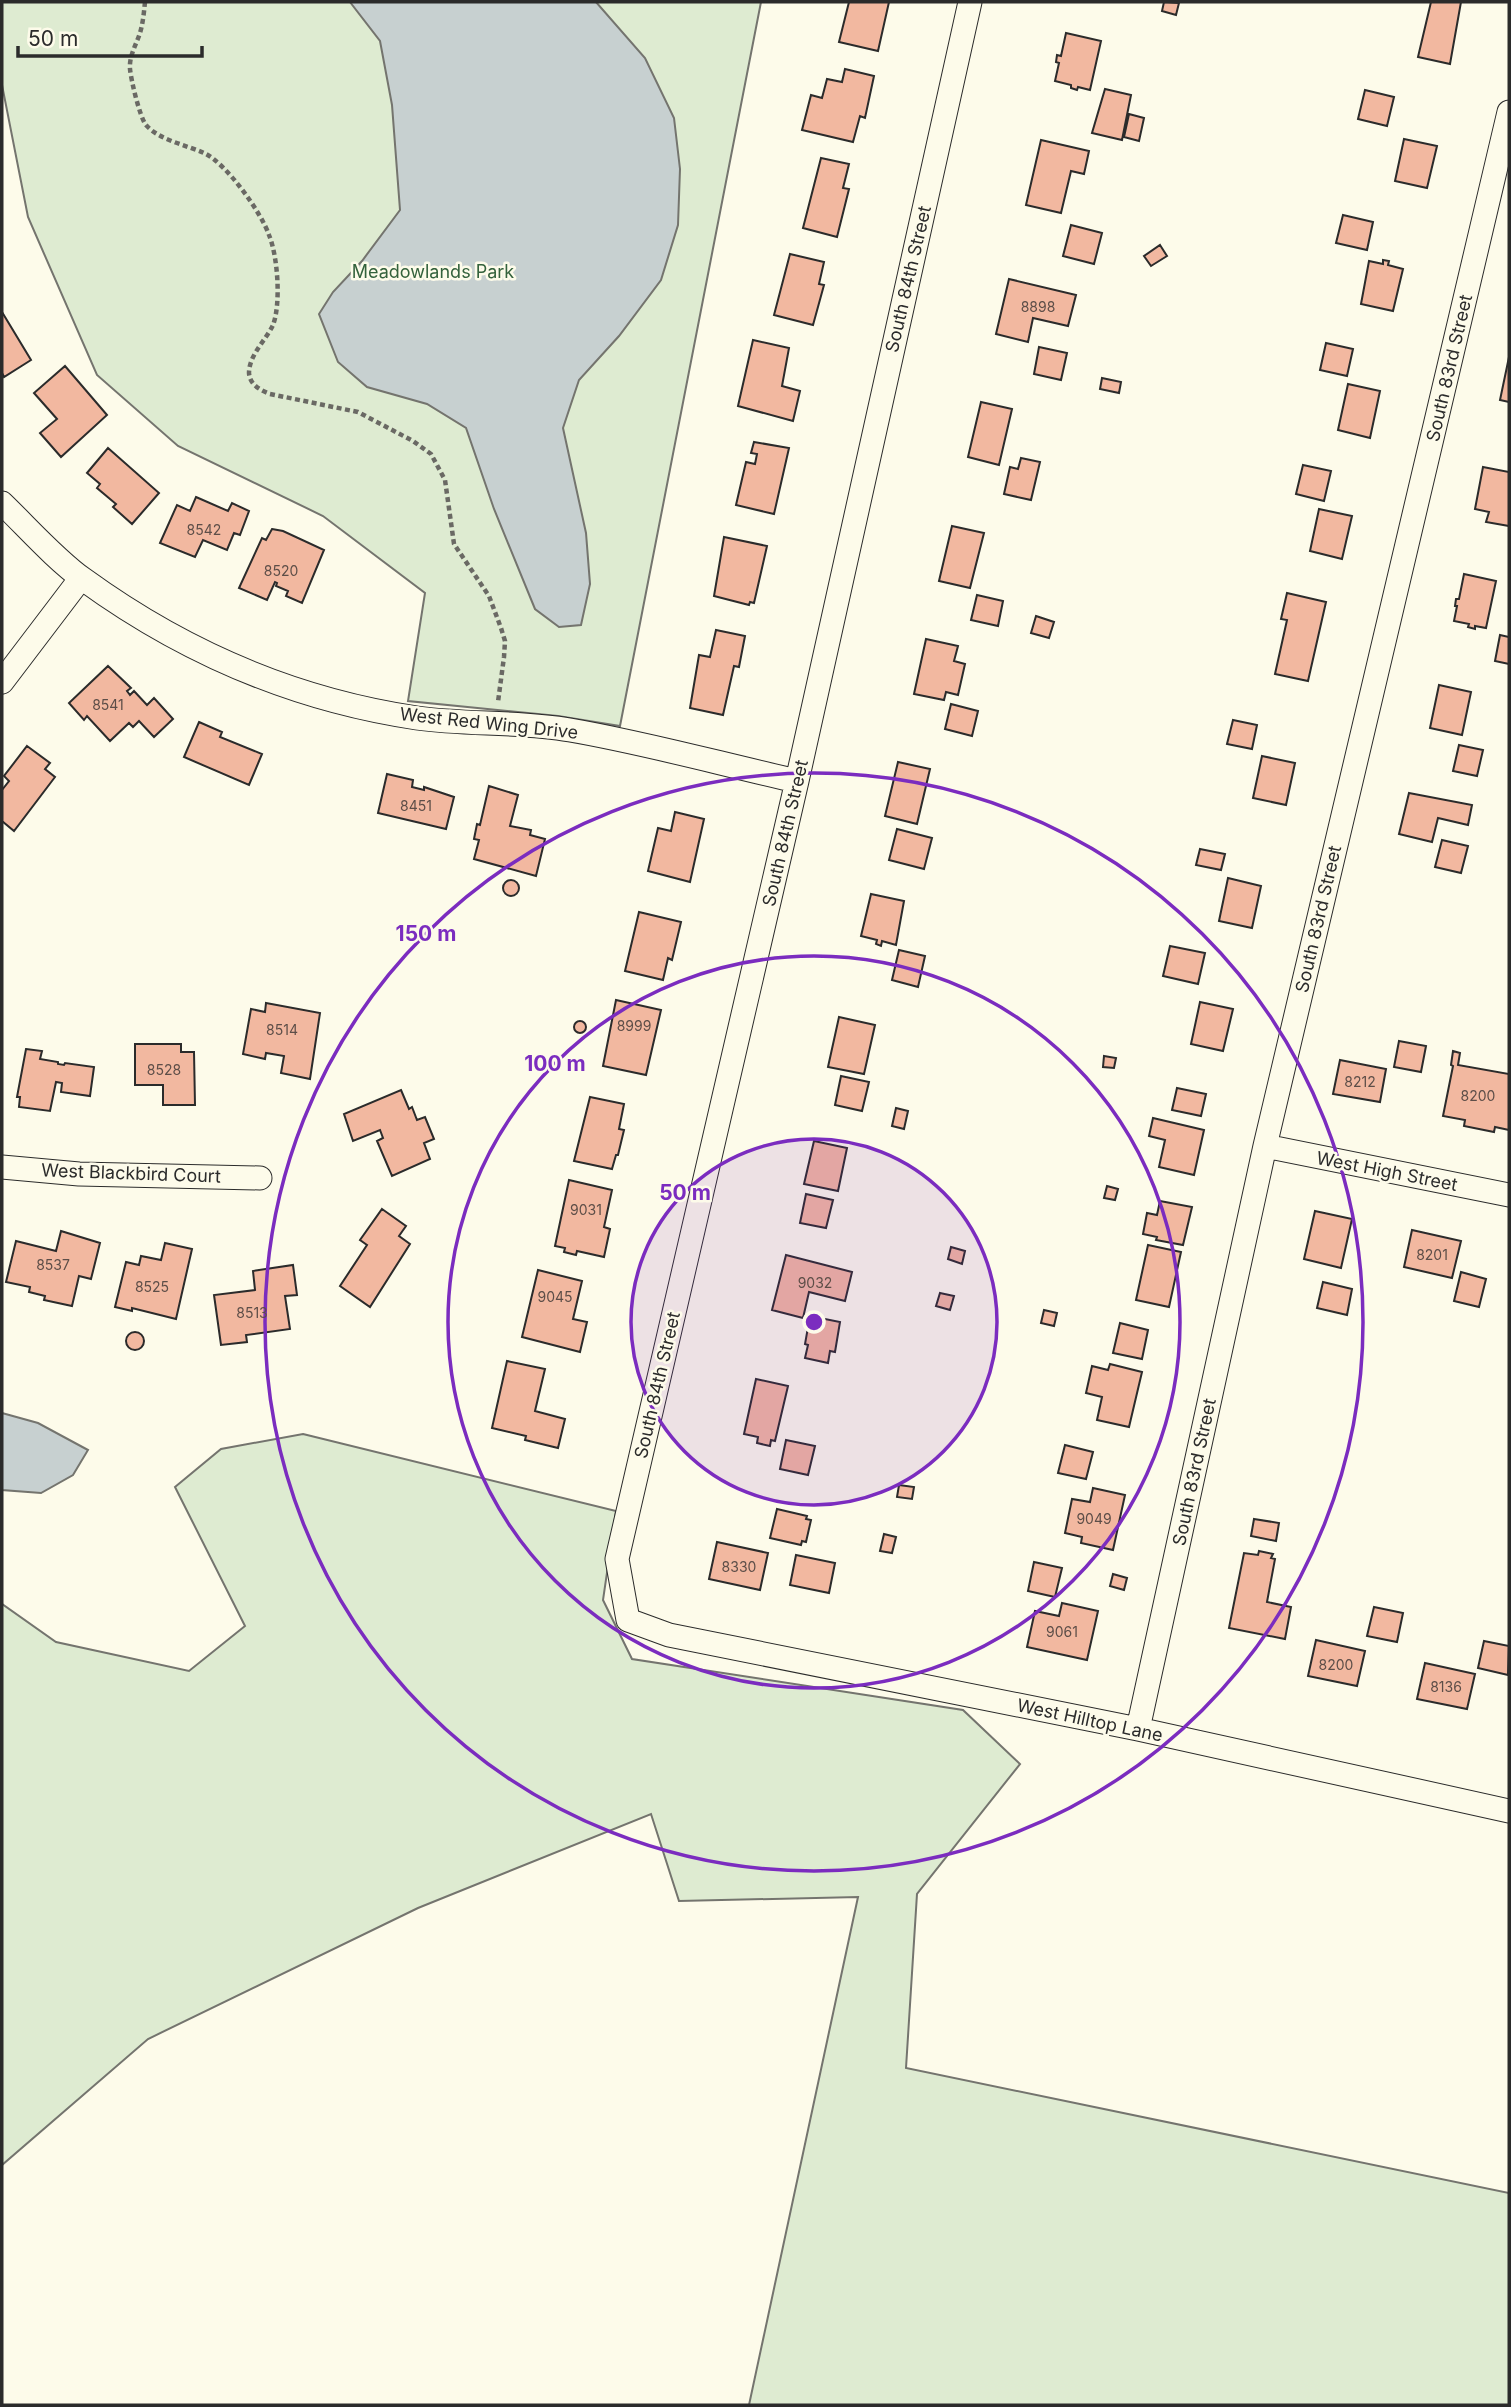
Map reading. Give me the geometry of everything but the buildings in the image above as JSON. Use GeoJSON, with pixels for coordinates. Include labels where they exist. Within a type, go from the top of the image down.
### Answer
{"type":"FeatureCollection","features":[{"type":"Feature","properties":{"kind":"street","name":"South 84th Street"},"geometry":{"type":"LineString","coordinates":[[669,1635],[628,1620],[617,1559],[797,780],[970,2]]}},
{"type":"Feature","properties":{"kind":"street","name":"South 83rd Street"},"geometry":{"type":"LineString","coordinates":[[1138,1729],[1265,1146],[1509,112]]}},
{"type":"Feature","properties":{"kind":"street","name":"West Red Wing Drive"},"geometry":{"type":"LineString","coordinates":[[2,503],[80,578],[150,623],[202,652],[295,690],[353,706],[418,718],[568,729],[797,780]]}},
{"type":"Feature","properties":{"kind":"street"},"geometry":{"type":"LineString","coordinates":[[2,682],[80,578]]}},
{"type":"Feature","properties":{"kind":"street","name":"West High Street"},"geometry":{"type":"LineString","coordinates":[[1265,1146],[1509,1195]]}},
{"type":"Feature","properties":{"kind":"street","name":"West Blackbird Court"},"geometry":{"type":"LineString","coordinates":[[2,1167],[79,1174],[260,1178]]}},
{"type":"Feature","properties":{"kind":"street","name":"West Hilltop Lane"},"geometry":{"type":"LineString","coordinates":[[669,1635],[1138,1729],[1509,1811]]}},
{"type":"Feature","properties":{"kind":"path"},"geometry":{"type":"LineString","coordinates":[[145,2],[141,32],[130,70],[145,124],[155,132],[207,154],[219,164],[251,205],[268,231],[273,245],[276,310],[273,325],[252,360],[249,373],[252,382],[260,390],[270,394],[358,412],[413,441],[431,454],[445,480],[454,544],[489,596],[502,628],[505,641],[498,691],[497,724]]}},
{"type":"Feature","properties":{"kind":"green space","name":"Meadowlands Park"},"geometry":{"type":"Polygon","coordinates":[[[2,2],[761,2],[620,726],[558,716],[408,701],[425,593],[323,516],[178,446],[97,375],[28,217],[2,85],[2,2]]]}},
{"type":"Feature","properties":{"kind":"green space"},"geometry":{"type":"Polygon","coordinates":[[[303,1434],[616,1511],[603,1600],[632,1659],[963,1710],[1020,1764],[917,1894],[906,2068],[1509,2193],[1509,2405],[749,2405],[858,1897],[679,1901],[651,1814],[418,1908],[148,2039],[2,2165],[2,1604],[56,1642],[189,1671],[245,1626],[175,1487],[221,1449],[303,1434]]]}},
{"type":"Feature","properties":{"kind":"shaded area"},"geometry":{"type":"Polygon","coordinates":[[[350,2],[596,2],[645,58],[674,118],[680,169],[678,225],[661,280],[619,336],[579,380],[563,428],[586,533],[590,584],[581,625],[559,627],[535,609],[494,509],[466,428],[427,404],[367,387],[338,362],[319,314],[333,292],[362,261],[400,210],[392,105],[380,41],[350,2]]]}},
{"type":"Feature","properties":{"kind":"shaded area"},"geometry":{"type":"Polygon","coordinates":[[[2,1413],[38,1423],[88,1450],[73,1475],[41,1493],[2,1490],[2,1413]]]}}]}
